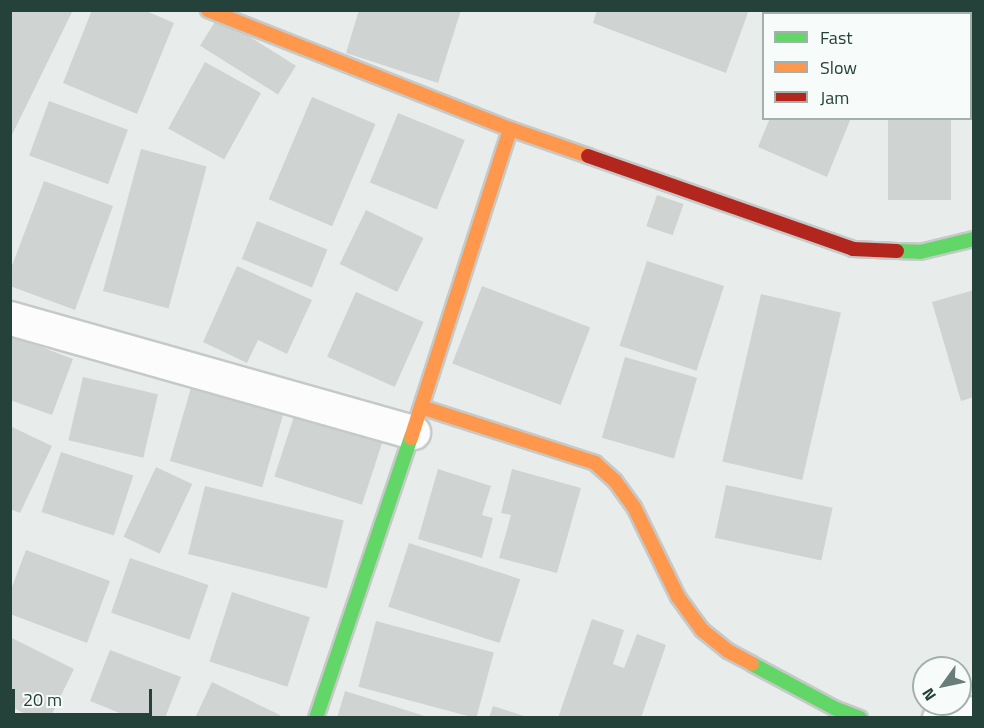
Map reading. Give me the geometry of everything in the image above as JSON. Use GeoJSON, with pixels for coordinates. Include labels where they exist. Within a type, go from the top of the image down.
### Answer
{"type":"FeatureCollection","features":[{"type":"Feature","properties":{"kind":"street"},"geometry":{"type":"LineString","coordinates":[[208,10],[510,129],[853,249],[920,252],[974,239]]}},
{"type":"Feature","properties":{"kind":"street"},"geometry":{"type":"LineString","coordinates":[[316,717],[417,419],[510,129]]}},
{"type":"Feature","properties":{"kind":"street"},"geometry":{"type":"LineString","coordinates":[[10,318],[595,463],[615,480],[634,507],[678,597],[702,630],[728,651],[834,708],[860,717]]}},
{"type":"Feature","properties":{"kind":"street"},"geometry":{"type":"LineString","coordinates":[[939,717],[974,713]]}},
{"type":"Feature","properties":{"kind":"building"},"geometry":{"type":"Polygon","coordinates":[[[10,10],[73,10],[10,139],[10,10]]]}},
{"type":"Feature","properties":{"kind":"building"},"geometry":{"type":"Polygon","coordinates":[[[92,10],[144,10],[174,23],[137,114],[63,83],[92,10]]]}},
{"type":"Feature","properties":{"kind":"building"},"geometry":{"type":"Polygon","coordinates":[[[359,10],[461,10],[438,83],[346,53],[359,10]]]}},
{"type":"Feature","properties":{"kind":"building"},"geometry":{"type":"Polygon","coordinates":[[[597,10],[749,10],[726,73],[593,23],[597,10]]]}},
{"type":"Feature","properties":{"kind":"building"},"geometry":{"type":"Polygon","coordinates":[[[218,17],[296,66],[278,95],[200,46],[218,17]]]}},
{"type":"Feature","properties":{"kind":"building"},"geometry":{"type":"Polygon","coordinates":[[[205,62],[261,93],[224,159],[168,128],[205,62]]]}},
{"type":"Feature","properties":{"kind":"building"},"geometry":{"type":"Polygon","coordinates":[[[312,97],[376,124],[332,226],[269,199],[312,97]]]}},
{"type":"Feature","properties":{"kind":"building"},"geometry":{"type":"Polygon","coordinates":[[[49,101],[128,130],[108,184],[29,156],[49,101]]]}},
{"type":"Feature","properties":{"kind":"building"},"geometry":{"type":"Polygon","coordinates":[[[398,113],[465,140],[437,210],[370,183],[398,113]]]}},
{"type":"Feature","properties":{"kind":"building"},"geometry":{"type":"Polygon","coordinates":[[[769,120],[850,120],[827,177],[758,147],[769,120]]]}},
{"type":"Feature","properties":{"kind":"building"},"geometry":{"type":"Polygon","coordinates":[[[888,120],[951,120],[951,200],[888,200],[888,120]]]}},
{"type":"Feature","properties":{"kind":"building"},"geometry":{"type":"Polygon","coordinates":[[[141,149],[207,167],[169,309],[103,291],[141,149]]]}},
{"type":"Feature","properties":{"kind":"building"},"geometry":{"type":"Polygon","coordinates":[[[44,181],[113,206],[75,310],[10,286],[10,271],[44,181]]]}},
{"type":"Feature","properties":{"kind":"building"},"geometry":{"type":"Polygon","coordinates":[[[657,195],[683,204],[673,235],[646,226],[657,195]]]}},
{"type":"Feature","properties":{"kind":"building"},"geometry":{"type":"Polygon","coordinates":[[[366,210],[424,238],[397,292],[340,264],[366,210]]]}},
{"type":"Feature","properties":{"kind":"building"},"geometry":{"type":"Polygon","coordinates":[[[257,221],[327,249],[312,287],[242,259],[257,221]]]}},
{"type":"Feature","properties":{"kind":"building"},"geometry":{"type":"Polygon","coordinates":[[[647,261],[724,286],[697,371],[619,346],[647,261]]]}},
{"type":"Feature","properties":{"kind":"building"},"geometry":{"type":"Polygon","coordinates":[[[237,266],[312,300],[287,354],[258,340],[247,363],[203,342],[237,266]]]}},
{"type":"Feature","properties":{"kind":"building"},"geometry":{"type":"Polygon","coordinates":[[[482,286],[590,328],[561,405],[452,363],[482,286]]]}},
{"type":"Feature","properties":{"kind":"building"},"geometry":{"type":"Polygon","coordinates":[[[974,290],[974,397],[961,401],[932,302],[974,290]]]}},
{"type":"Feature","properties":{"kind":"building"},"geometry":{"type":"Polygon","coordinates":[[[356,292],[424,322],[395,387],[327,357],[356,292]]]}},
{"type":"Feature","properties":{"kind":"building"},"geometry":{"type":"Polygon","coordinates":[[[761,294],[841,312],[802,480],[722,462],[761,294]]]}},
{"type":"Feature","properties":{"kind":"building"},"geometry":{"type":"Polygon","coordinates":[[[10,335],[73,359],[52,415],[10,400],[10,335]]]}},
{"type":"Feature","properties":{"kind":"building"},"geometry":{"type":"Polygon","coordinates":[[[625,357],[697,378],[674,458],[602,438],[625,357]]]}},
{"type":"Feature","properties":{"kind":"building"},"geometry":{"type":"Polygon","coordinates":[[[83,377],[158,394],[143,458],[68,440],[83,377]]]}},
{"type":"Feature","properties":{"kind":"building"},"geometry":{"type":"Polygon","coordinates":[[[192,384],[284,410],[262,487],[170,461],[192,384]]]}},
{"type":"Feature","properties":{"kind":"building"},"geometry":{"type":"Polygon","coordinates":[[[297,407],[384,435],[362,505],[274,476],[297,407]]]}},
{"type":"Feature","properties":{"kind":"building"},"geometry":{"type":"Polygon","coordinates":[[[10,426],[52,446],[20,513],[10,509],[10,426]]]}},
{"type":"Feature","properties":{"kind":"building"},"geometry":{"type":"Polygon","coordinates":[[[61,452],[133,475],[114,535],[42,512],[61,452]]]}},
{"type":"Feature","properties":{"kind":"building"},"geometry":{"type":"Polygon","coordinates":[[[156,467],[192,484],[160,554],[123,537],[156,467]]]}},
{"type":"Feature","properties":{"kind":"building"},"geometry":{"type":"Polygon","coordinates":[[[438,469],[491,486],[482,515],[493,518],[482,558],[418,539],[438,469]]]}},
{"type":"Feature","properties":{"kind":"building"},"geometry":{"type":"Polygon","coordinates":[[[512,469],[581,488],[557,573],[499,558],[511,515],[501,513],[512,469]]]}},
{"type":"Feature","properties":{"kind":"building"},"geometry":{"type":"Polygon","coordinates":[[[726,485],[833,508],[821,560],[715,538],[726,485]]]}},
{"type":"Feature","properties":{"kind":"building"},"geometry":{"type":"Polygon","coordinates":[[[205,486],[344,521],[327,589],[188,554],[205,486]]]}},
{"type":"Feature","properties":{"kind":"building"},"geometry":{"type":"Polygon","coordinates":[[[409,543],[520,579],[500,643],[388,607],[409,543]]]}},
{"type":"Feature","properties":{"kind":"building"},"geometry":{"type":"Polygon","coordinates":[[[26,550],[110,581],[87,643],[10,614],[10,592],[26,550]]]}},
{"type":"Feature","properties":{"kind":"building"},"geometry":{"type":"Polygon","coordinates":[[[130,558],[208,585],[190,640],[111,613],[130,558]]]}},
{"type":"Feature","properties":{"kind":"building"},"geometry":{"type":"Polygon","coordinates":[[[232,592],[310,617],[287,687],[209,661],[232,592]]]}},
{"type":"Feature","properties":{"kind":"building"},"geometry":{"type":"Polygon","coordinates":[[[592,619],[624,630],[613,664],[624,668],[637,634],[666,645],[641,718],[558,718],[592,619]]]}},
{"type":"Feature","properties":{"kind":"building"},"geometry":{"type":"Polygon","coordinates":[[[376,621],[494,653],[476,718],[358,687],[376,621]]]}},
{"type":"Feature","properties":{"kind":"building"},"geometry":{"type":"Polygon","coordinates":[[[10,637],[74,669],[50,718],[33,718],[10,706],[10,637]]]}},
{"type":"Feature","properties":{"kind":"building"},"geometry":{"type":"Polygon","coordinates":[[[110,650],[181,677],[165,718],[132,718],[90,701],[110,650]]]}},
{"type":"Feature","properties":{"kind":"building"},"geometry":{"type":"Polygon","coordinates":[[[212,682],[280,715],[279,718],[195,718],[212,682]]]}},
{"type":"Feature","properties":{"kind":"building"},"geometry":{"type":"Polygon","coordinates":[[[345,691],[428,717],[428,718],[337,718],[345,691]]]}},
{"type":"Feature","properties":{"kind":"building"},"geometry":{"type":"Polygon","coordinates":[[[493,706],[527,717],[527,718],[489,718],[493,706]]]}},
{"type":"Feature","properties":{"kind":"traffic: fast"},"geometry":{"type":"LineString","coordinates":[[897,251],[920,252],[974,239]]}},
{"type":"Feature","properties":{"kind":"traffic: fast"},"geometry":{"type":"LineString","coordinates":[[316,718],[411,438]]}},
{"type":"Feature","properties":{"kind":"traffic: fast"},"geometry":{"type":"LineString","coordinates":[[752,664],[834,708],[860,718]]}},
{"type":"Feature","properties":{"kind":"traffic: slow"},"geometry":{"type":"LineString","coordinates":[[208,10],[510,129],[588,156]]}},
{"type":"Feature","properties":{"kind":"traffic: slow"},"geometry":{"type":"LineString","coordinates":[[411,438],[510,129]]}},
{"type":"Feature","properties":{"kind":"traffic: slow"},"geometry":{"type":"LineString","coordinates":[[421,407],[595,463],[615,481],[634,507],[678,597],[702,630],[728,651],[752,664]]}},
{"type":"Feature","properties":{"kind":"traffic: jam"},"geometry":{"type":"LineString","coordinates":[[588,156],[853,249],[897,251]]}}]}
